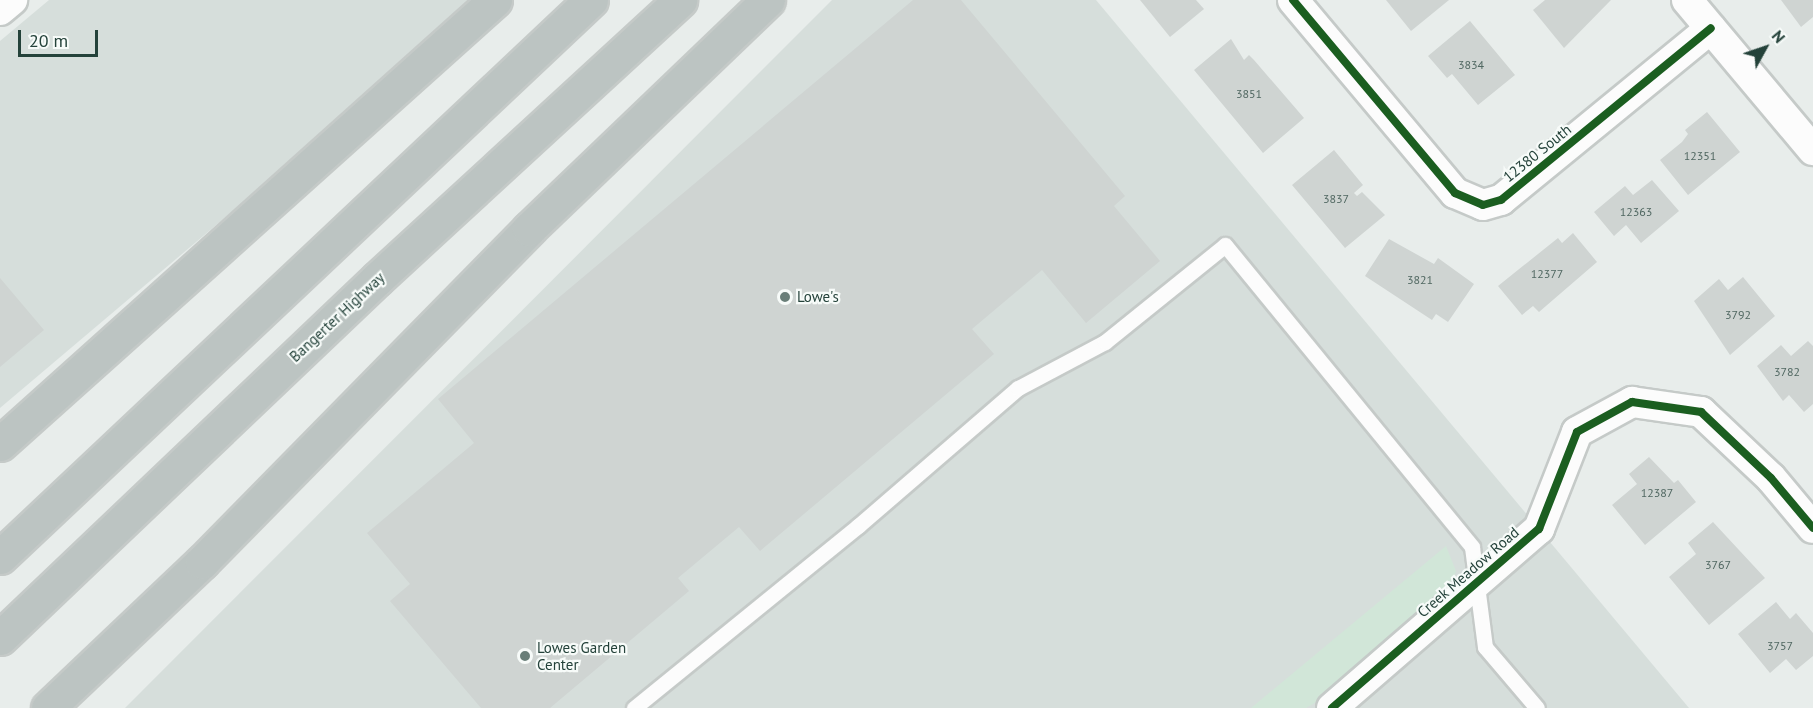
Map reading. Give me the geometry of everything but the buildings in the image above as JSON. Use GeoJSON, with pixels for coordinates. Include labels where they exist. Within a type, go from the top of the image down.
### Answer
{"type":"FeatureCollection","features":[{"type":"Feature","properties":{"kind":"highway"},"geometry":{"type":"LineString","coordinates":[[0,444],[495,0]]}},
{"type":"Feature","properties":{"kind":"highway"},"geometry":{"type":"LineString","coordinates":[[0,556],[591,0]]}},
{"type":"Feature","properties":{"kind":"highway","name":"Bangerter Highway"},"geometry":{"type":"LineString","coordinates":[[0,639],[377,279],[680,0]]}},
{"type":"Feature","properties":{"kind":"highway"},"geometry":{"type":"LineString","coordinates":[[48,708],[202,562],[529,229],[768,0]]}},
{"type":"Feature","properties":{"kind":"street"},"geometry":{"type":"LineString","coordinates":[[0,10],[12,0]]}},
{"type":"Feature","properties":{"kind":"street","name":"12380 South"},"geometry":{"type":"LineString","coordinates":[[1293,0],[1455,193],[1483,205],[1501,200],[1711,28]]}},
{"type":"Feature","properties":{"kind":"street"},"geometry":{"type":"LineString","coordinates":[[1687,0],[1813,150]]}},
{"type":"Feature","properties":{"kind":"street","name":"Creek Meadow Road"},"geometry":{"type":"LineString","coordinates":[[1332,708],[1539,529],[1577,432],[1632,402],[1701,412],[1772,478],[1813,528]]}},
{"type":"Feature","properties":{"kind":"lane"},"geometry":{"type":"LineString","coordinates":[[634,708],[850,532],[1018,388],[1105,342],[1225,245],[1472,547],[1474,585],[1485,647],[1537,708]]}},
{"type":"Feature","properties":{"kind":"shaded area"},"geometry":{"type":"Polygon","coordinates":[[[49,0],[482,0],[0,408],[0,41],[49,0]]]}},
{"type":"Feature","properties":{"kind":"shaded area"},"geometry":{"type":"Polygon","coordinates":[[[832,0],[1096,0],[1689,708],[125,708],[832,0]]]}},
{"type":"Feature","properties":{"kind":"green space"},"geometry":{"type":"Polygon","coordinates":[[[1446,546],[1456,571],[1446,598],[1340,688],[1306,708],[1251,708],[1446,546]]]}},
{"type":"Feature","properties":{"kind":"cycle path"},"geometry":{"type":"LineString","coordinates":[[1293,0],[1455,193],[1483,205],[1501,200],[1711,28]]}},
{"type":"Feature","properties":{"kind":"cycle path"},"geometry":{"type":"LineString","coordinates":[[1332,708],[1539,529],[1577,432],[1632,402],[1701,412],[1771,478],[1813,528]]}},
{"type":"Feature","properties":{"kind":"place","name":"Lowe's"},"geometry":{"type":"Point","coordinates":[785,297]}},
{"type":"Feature","properties":{"kind":"place","name":"Lowes Garden Center"},"geometry":{"type":"Point","coordinates":[525,656]}}]}
